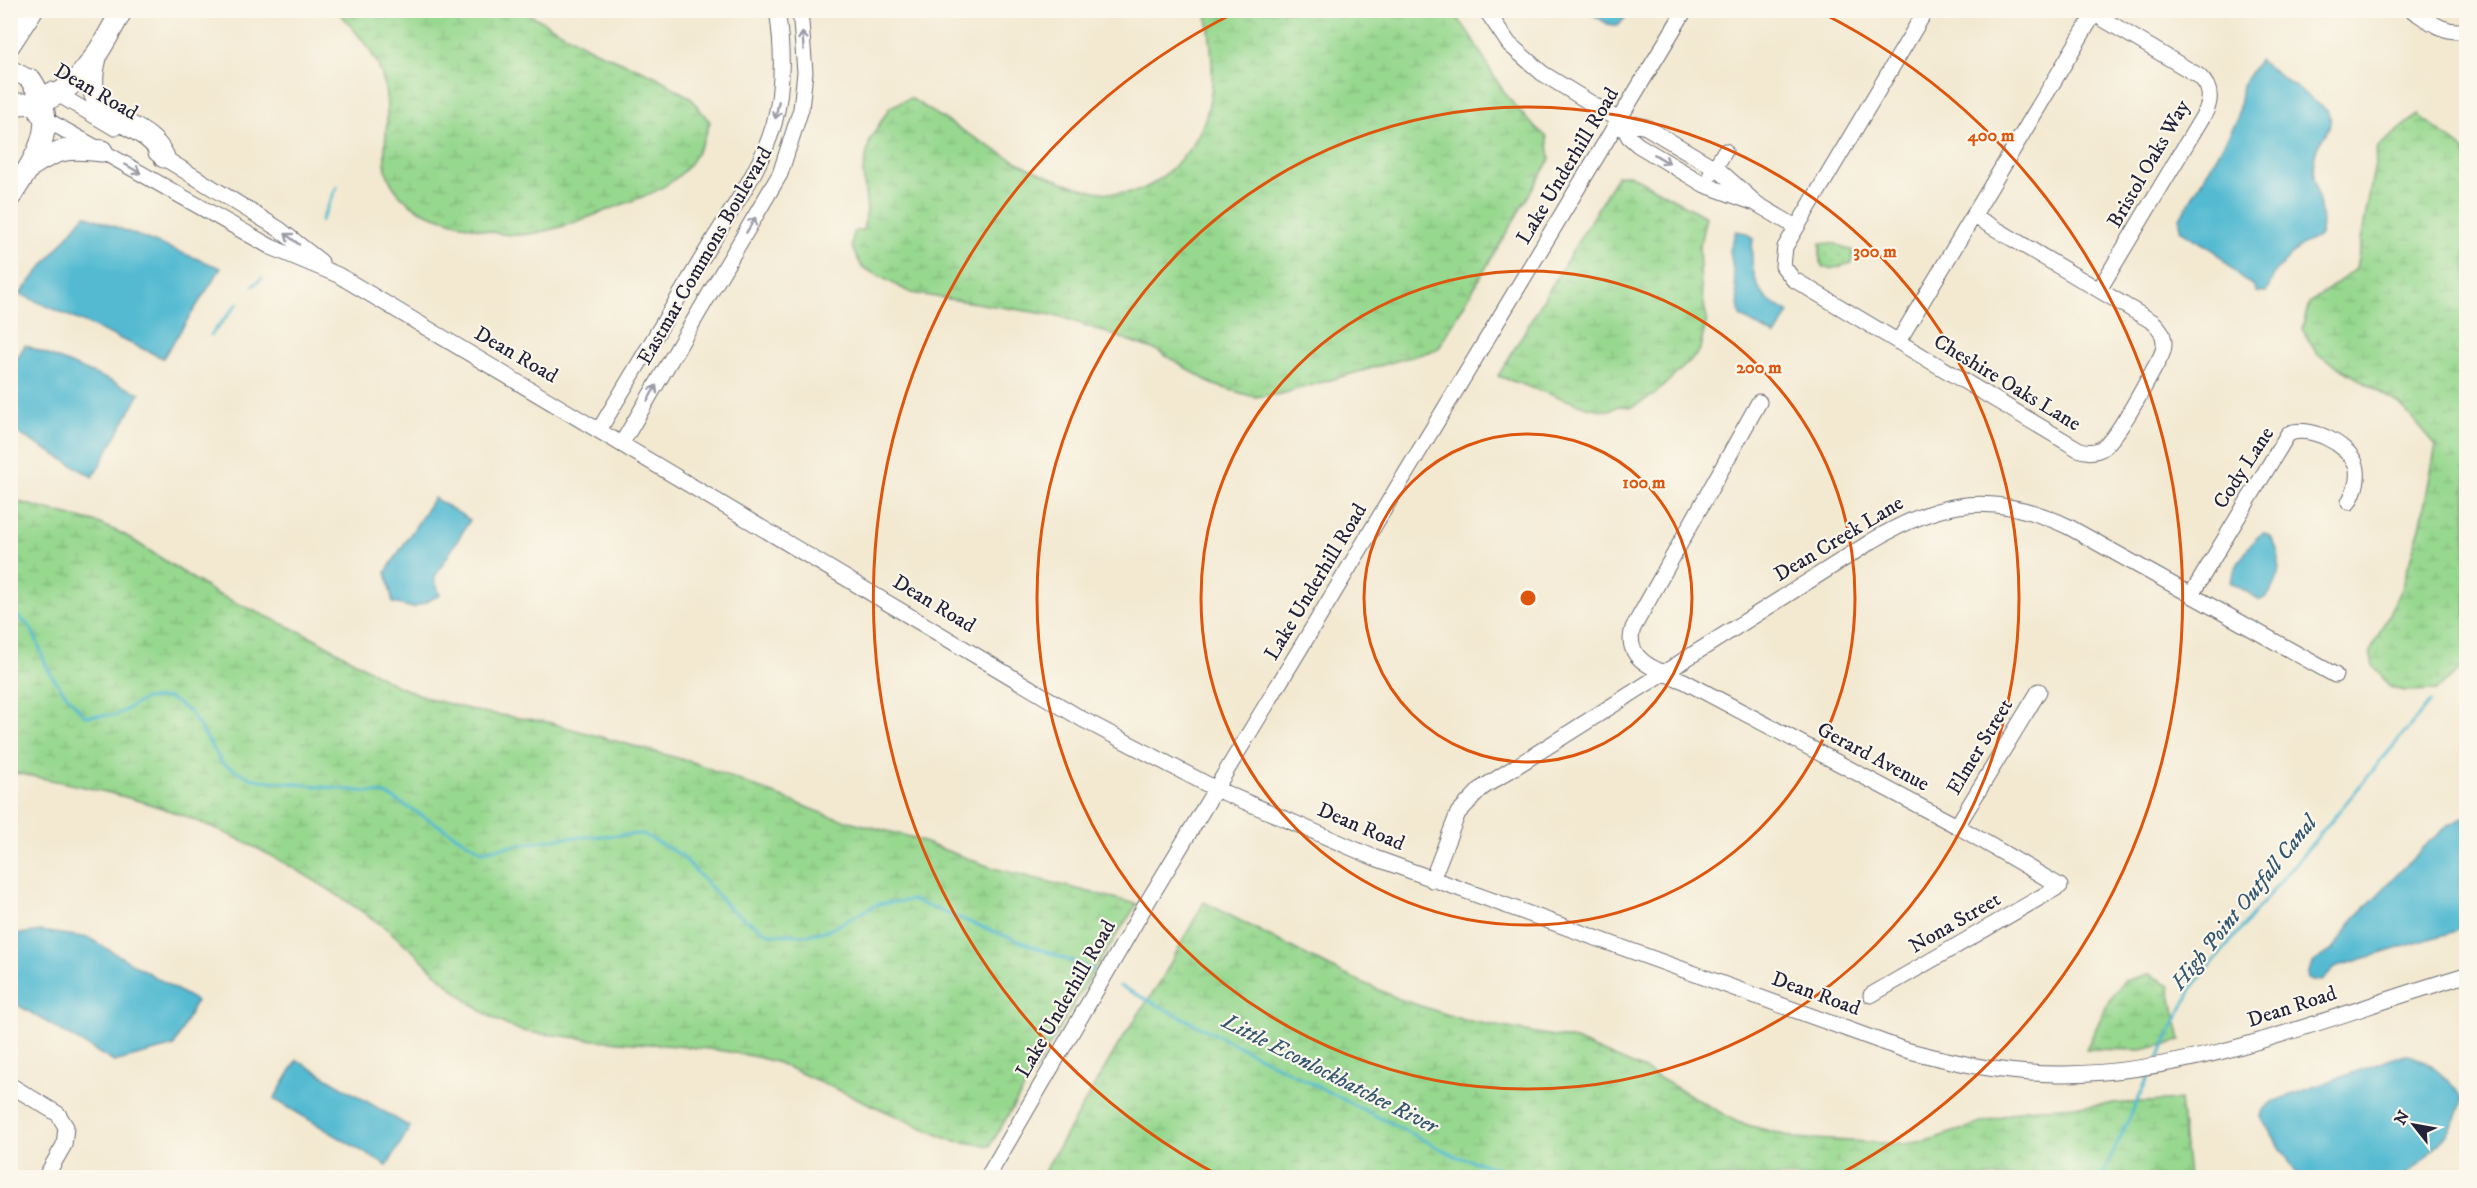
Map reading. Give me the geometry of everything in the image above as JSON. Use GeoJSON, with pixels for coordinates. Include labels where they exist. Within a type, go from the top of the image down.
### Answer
{"type":"FeatureCollection","features":[{"type":"Feature","properties":{"kind":"highway"},"geometry":{"type":"LineString","coordinates":[[10,44],[32,10]]}},
{"type":"Feature","properties":{"kind":"highway"},"geometry":{"type":"LineString","coordinates":[[10,197],[30,166],[44,136],[49,105],[70,86],[97,55],[122,10]]}},
{"type":"Feature","properties":{"kind":"highway"},"geometry":{"type":"LineString","coordinates":[[97,55],[92,86],[103,111],[158,145],[164,157]]}},
{"type":"Feature","properties":{"kind":"highway"},"geometry":{"type":"LineString","coordinates":[[22,75],[49,105]]}},
{"type":"Feature","properties":{"kind":"highway"},"geometry":{"type":"LineString","coordinates":[[15,102],[49,105]]}},
{"type":"Feature","properties":{"kind":"highway"},"geometry":{"type":"LineString","coordinates":[[30,166],[49,153],[67,148],[102,152]]}},
{"type":"Feature","properties":{"kind":"street","name":"Eastmar Commons Boulevard"},"geometry":{"type":"LineString","coordinates":[[600,430],[739,201],[762,158],[774,123],[781,86],[783,45],[777,10]]}},
{"type":"Feature","properties":{"kind":"street","name":"Eastmar Commons Boulevard"},"geometry":{"type":"LineString","coordinates":[[622,443],[780,174],[801,110],[805,72],[800,10]]}},
{"type":"Feature","properties":{"kind":"street"},"geometry":{"type":"LineString","coordinates":[[1486,10],[1502,35],[1530,64],[1620,121],[1646,128],[1715,168],[1757,204],[1796,227],[1926,10]]}},
{"type":"Feature","properties":{"kind":"street","name":"Lake Underhill Road"},"geometry":{"type":"LineString","coordinates":[[987,1178],[1216,789],[1685,10]]}},
{"type":"Feature","properties":{"kind":"street"},"geometry":{"type":"LineString","coordinates":[[2412,10],[2442,28],[2454,31],[2466,30]]}},
{"type":"Feature","properties":{"kind":"street"},"geometry":{"type":"LineString","coordinates":[[1898,342],[1974,216],[2091,12]]}},
{"type":"Feature","properties":{"kind":"street","name":"Bristol Oaks Way"},"geometry":{"type":"LineString","coordinates":[[2091,12],[2199,76],[2210,95],[2206,111],[2099,290]]}},
{"type":"Feature","properties":{"kind":"street","name":"Dean Road"},"geometry":{"type":"LineString","coordinates":[[49,105],[102,152],[271,247],[338,275]]}},
{"type":"Feature","properties":{"kind":"street","name":"Dean Road"},"geometry":{"type":"LineString","coordinates":[[49,105],[164,157],[279,229],[338,275],[1072,713],[1216,789],[1336,843],[1432,880],[1902,1050],[1954,1063],[2008,1071],[2062,1074],[2109,1072],[2171,1064],[2224,1052],[2466,975]]}},
{"type":"Feature","properties":{"kind":"street"},"geometry":{"type":"LineString","coordinates":[[1620,121],[1634,142],[1705,185],[1757,204]]}},
{"type":"Feature","properties":{"kind":"street"},"geometry":{"type":"LineString","coordinates":[[1705,185],[1725,151]]}},
{"type":"Feature","properties":{"kind":"street","name":"Cheshire Oaks Lane"},"geometry":{"type":"LineString","coordinates":[[1796,227],[1782,255],[1786,272],[1898,342],[2078,449],[2094,451],[2112,440],[2160,358],[2164,344],[2157,326],[1974,216]]}},
{"type":"Feature","properties":{"kind":"street","name":"Gerard Avenue"},"geometry":{"type":"LineString","coordinates":[[1759,402],[1633,628],[1632,643],[1640,660],[1646,666],[1684,681],[1957,826],[2060,886]]}},
{"type":"Feature","properties":{"kind":"street","name":"Cody Lane"},"geometry":{"type":"LineString","coordinates":[[2191,595],[2288,434],[2298,430],[2311,431],[2350,454],[2355,464],[2357,477],[2349,502]]}},
{"type":"Feature","properties":{"kind":"street","name":"Dean Creek Lane"},"geometry":{"type":"LineString","coordinates":[[1432,880],[1455,821],[1474,794],[1891,529],[1922,514],[1954,505],[2001,504],[2042,514],[2335,675]]}},
{"type":"Feature","properties":{"kind":"street","name":"Elmer Street"},"geometry":{"type":"LineString","coordinates":[[1957,826],[2039,691]]}},
{"type":"Feature","properties":{"kind":"street","name":"Nona Street"},"geometry":{"type":"LineString","coordinates":[[1871,996],[2060,886]]}},
{"type":"Feature","properties":{"kind":"street"},"geometry":{"type":"LineString","coordinates":[[10,1085],[58,1114],[66,1127],[64,1145],[45,1178]]}},
{"type":"Feature","properties":{"kind":"green space"},"geometry":{"type":"Polygon","coordinates":[[[338,11],[524,11],[593,50],[655,76],[691,98],[710,122],[702,144],[681,174],[668,184],[637,199],[567,225],[524,235],[494,232],[454,222],[417,208],[402,197],[390,182],[385,163],[387,103],[381,73],[369,49],[338,11]]]}},
{"type":"Feature","properties":{"kind":"green space"},"geometry":{"type":"Polygon","coordinates":[[[1206,11],[1451,11],[1467,30],[1510,99],[1524,116],[1547,137],[1550,159],[1438,349],[1281,394],[1254,397],[1214,385],[1158,351],[1059,316],[911,293],[862,267],[852,247],[853,232],[863,230],[867,211],[863,172],[870,139],[890,107],[910,98],[991,147],[1055,179],[1087,189],[1117,193],[1143,189],[1159,179],[1182,158],[1194,142],[1203,124],[1212,88],[1211,50],[1206,11]]]}},
{"type":"Feature","properties":{"kind":"green space"},"geometry":{"type":"Polygon","coordinates":[[[2418,115],[2466,151],[2466,665],[2436,690],[2405,691],[2390,687],[2373,665],[2370,652],[2401,589],[2420,528],[2436,446],[2400,404],[2317,354],[2302,329],[2309,303],[2356,269],[2378,147],[2418,115]]]}},
{"type":"Feature","properties":{"kind":"green space"},"geometry":{"type":"Polygon","coordinates":[[[1629,174],[1706,217],[1699,248],[1701,289],[1707,319],[1699,352],[1654,395],[1632,407],[1618,406],[1610,411],[1590,408],[1498,376],[1617,176],[1629,174]]]}},
{"type":"Feature","properties":{"kind":"green space"},"geometry":{"type":"Polygon","coordinates":[[[1820,243],[1836,244],[1853,251],[1852,263],[1830,269],[1823,267],[1820,262],[1820,243]]]}},
{"type":"Feature","properties":{"kind":"green space"},"geometry":{"type":"Polygon","coordinates":[[[11,500],[98,523],[125,535],[215,593],[314,638],[395,685],[434,700],[480,712],[547,722],[695,763],[829,816],[910,837],[993,868],[1137,904],[1094,970],[990,1146],[950,1140],[776,1062],[726,1051],[596,1040],[516,1029],[496,1020],[461,995],[380,924],[303,874],[249,844],[194,819],[127,797],[11,772],[11,500]]]}},
{"type":"Feature","properties":{"kind":"green space"},"geometry":{"type":"Polygon","coordinates":[[[1204,902],[1339,972],[1399,999],[1464,1020],[1575,1040],[1647,1071],[1737,1122],[1795,1138],[1904,1144],[1926,1141],[2025,1109],[2180,1100],[2188,1177],[1041,1177],[1120,1042],[1160,982],[1204,902]]]}},
{"type":"Feature","properties":{"kind":"green space"},"geometry":{"type":"Polygon","coordinates":[[[2149,974],[2169,985],[2181,1041],[2141,1050],[2086,1049],[2109,1001],[2124,981],[2149,974]]]}},
{"type":"Feature","properties":{"kind":"water"},"geometry":{"type":"Polygon","coordinates":[[[1587,11],[1631,11],[1618,26],[1608,24],[1587,11]]]}},
{"type":"Feature","properties":{"kind":"water"},"geometry":{"type":"Polygon","coordinates":[[[2259,60],[2329,112],[2330,118],[2329,128],[2318,146],[2314,162],[2322,226],[2320,236],[2301,245],[2276,271],[2266,293],[2256,292],[2253,285],[2243,280],[2215,251],[2180,230],[2180,218],[2237,121],[2242,85],[2259,60]]]}},
{"type":"Feature","properties":{"kind":"water"},"geometry":{"type":"Polygon","coordinates":[[[85,215],[221,268],[163,358],[20,294],[85,215]]]}},
{"type":"Feature","properties":{"kind":"water"},"geometry":{"type":"Polygon","coordinates":[[[1736,231],[1746,233],[1753,239],[1754,272],[1763,295],[1771,303],[1789,313],[1775,336],[1740,316],[1730,250],[1736,231]]]}},
{"type":"Feature","properties":{"kind":"water"},"geometry":{"type":"Polygon","coordinates":[[[25,345],[140,393],[93,477],[11,429],[11,369],[25,345]]]}},
{"type":"Feature","properties":{"kind":"water"},"geometry":{"type":"Polygon","coordinates":[[[434,498],[470,520],[434,578],[440,595],[413,608],[393,603],[386,572],[434,498]]]}},
{"type":"Feature","properties":{"kind":"water"},"geometry":{"type":"Polygon","coordinates":[[[2264,533],[2271,538],[2276,547],[2279,567],[2273,588],[2260,600],[2230,582],[2249,547],[2264,533]]]}},
{"type":"Feature","properties":{"kind":"water"},"geometry":{"type":"Polygon","coordinates":[[[2466,816],[2466,928],[2342,965],[2335,968],[2322,981],[2308,979],[2307,974],[2314,962],[2332,950],[2355,918],[2430,841],[2449,825],[2466,816]]]}},
{"type":"Feature","properties":{"kind":"water"},"geometry":{"type":"Polygon","coordinates":[[[41,931],[89,938],[196,1001],[174,1046],[114,1062],[11,1001],[11,932],[20,934],[41,931]]]}},
{"type":"Feature","properties":{"kind":"water"},"geometry":{"type":"Polygon","coordinates":[[[2405,1054],[2419,1058],[2437,1070],[2461,1099],[2455,1120],[2440,1142],[2403,1177],[2299,1177],[2261,1117],[2263,1110],[2272,1102],[2405,1054]]]}},
{"type":"Feature","properties":{"kind":"water"},"geometry":{"type":"Polygon","coordinates":[[[297,1060],[410,1127],[387,1166],[274,1099],[297,1060]]]}},
{"type":"Feature","properties":{"kind":"waterway"},"geometry":{"type":"LineString","coordinates":[[321,221],[337,187]]}},
{"type":"Feature","properties":{"kind":"waterway"},"geometry":{"type":"LineString","coordinates":[[253,286],[262,278]]}},
{"type":"Feature","properties":{"kind":"waterway"},"geometry":{"type":"LineString","coordinates":[[211,335],[238,303]]}},
{"type":"Feature","properties":{"kind":"waterway","name":"Little Econlockhatchee River"},"geometry":{"type":"LineString","coordinates":[[10,612],[28,625],[52,676],[85,716],[117,715],[144,699],[169,698],[190,712],[223,764],[253,779],[386,794],[482,851],[561,838],[643,834],[682,856],[731,910],[769,934],[808,935],[829,930],[878,904],[912,900],[1094,970]]}},
{"type":"Feature","properties":{"kind":"waterway","name":"High Point Outfall Canal"},"geometry":{"type":"LineString","coordinates":[[2158,1059],[2191,989],[2430,702]]}},
{"type":"Feature","properties":{"kind":"waterway","name":"Little Econlockhatchee River"},"geometry":{"type":"LineString","coordinates":[[1120,986],[1455,1156],[1530,1178]]}},
{"type":"Feature","properties":{"kind":"waterway","name":"High Point Outfall Canal"},"geometry":{"type":"LineString","coordinates":[[2101,1178],[2152,1070]]}}]}
